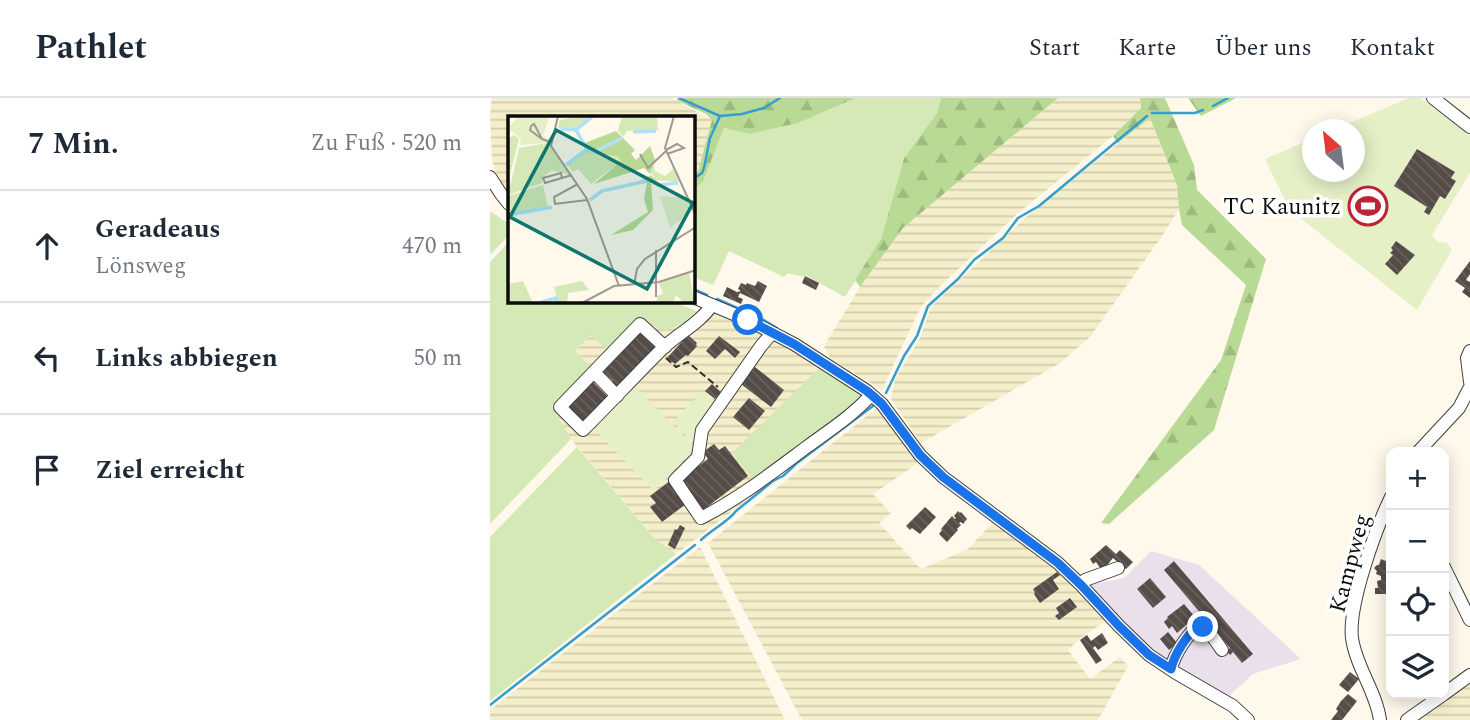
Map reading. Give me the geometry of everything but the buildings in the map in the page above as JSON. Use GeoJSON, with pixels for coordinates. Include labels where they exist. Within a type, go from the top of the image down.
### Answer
{"type":"FeatureCollection","features":[{"type":"Feature","properties":{"kind":"street"},"geometry":{"type":"LineString","coordinates":[[1433,98],[1470,127]]}},
{"type":"Feature","properties":{"kind":"street"},"geometry":{"type":"LineString","coordinates":[[491,182],[508,203]]}},
{"type":"Feature","properties":{"kind":"street"},"geometry":{"type":"LineString","coordinates":[[695,298],[748,320],[794,344],[872,395],[882,404],[920,455],[943,477],[1043,551],[1082,586],[1149,655],[1233,706],[1248,720]]}},
{"type":"Feature","properties":{"kind":"street"},"geometry":{"type":"LineString","coordinates":[[665,347],[640,324],[560,407],[583,430],[665,347],[704,317],[712,305]]}},
{"type":"Feature","properties":{"kind":"street"},"geometry":{"type":"LineString","coordinates":[[772,333],[702,430],[698,457],[675,480],[701,518],[763,480],[872,395]]}},
{"type":"Feature","properties":{"kind":"street"},"geometry":{"type":"LineString","coordinates":[[1423,447],[1459,408],[1470,385],[1467,358],[1470,351]]}},
{"type":"Feature","properties":{"kind":"street"},"geometry":{"type":"LineString","coordinates":[[593,372],[617,396]]}},
{"type":"Feature","properties":{"kind":"street","name":"Kampweg"},"geometry":{"type":"LineString","coordinates":[[1380,720],[1378,707],[1359,663],[1352,638],[1356,600],[1386,508]]}},
{"type":"Feature","properties":{"kind":"street"},"geometry":{"type":"LineString","coordinates":[[1082,586],[1085,580],[1118,568]]}},
{"type":"Feature","properties":{"kind":"street"},"geometry":{"type":"LineString","coordinates":[[1447,573],[1470,620]]}},
{"type":"Feature","properties":{"kind":"street"},"geometry":{"type":"LineString","coordinates":[[1171,669],[1174,658],[1199,626],[1208,631],[1223,650]]}},
{"type":"Feature","properties":{"kind":"street"},"geometry":{"type":"LineString","coordinates":[[1449,690],[1470,674]]}},
{"type":"Feature","properties":{"kind":"street"},"geometry":{"type":"LineString","coordinates":[[1408,720],[1437,699]]}},
{"type":"Feature","properties":{"kind":"path"},"geometry":{"type":"LineString","coordinates":[[665,347],[666,358],[676,366],[688,362],[727,394]]}},
{"type":"Feature","properties":{"kind":"shaded area"},"geometry":{"type":"Polygon","coordinates":[[[492,98],[672,98],[712,120],[698,171],[695,173],[695,116],[508,116],[508,193],[501,186],[492,160],[492,98]]]}},
{"type":"Feature","properties":{"kind":"shaded area"},"geometry":{"type":"Polygon","coordinates":[[[1058,98],[1140,98],[1141,108],[1113,136],[1018,213],[936,290],[920,308],[882,390],[830,358],[824,346],[860,287],[903,228],[1058,98]]]}},
{"type":"Feature","properties":{"kind":"shaded area"},"geometry":{"type":"Polygon","coordinates":[[[1150,118],[1177,185],[1179,209],[1162,236],[1090,337],[1060,363],[921,443],[891,399],[895,379],[920,338],[931,307],[1025,218],[1150,118]]]}},
{"type":"Feature","properties":{"kind":"shaded area"},"geometry":{"type":"Polygon","coordinates":[[[707,306],[766,333],[821,366],[732,453],[759,491],[676,554],[654,538],[571,439],[552,407],[591,367],[575,351],[591,334],[640,317],[656,328],[700,317],[707,306]]]}},
{"type":"Feature","properties":{"kind":"shaded area"},"geometry":{"type":"Polygon","coordinates":[[[878,407],[921,461],[873,494],[891,513],[879,523],[921,569],[968,549],[995,520],[1071,580],[1107,620],[1068,650],[1090,679],[1120,657],[1128,666],[1098,720],[802,720],[708,543],[878,407]]]}},
{"type":"Feature","properties":{"kind":"shaded area"},"geometry":{"type":"Polygon","coordinates":[[[700,547],[785,720],[490,720],[490,710],[700,547]]]}},
{"type":"Feature","properties":{"kind":"shaded area"},"geometry":{"type":"Polygon","coordinates":[[[1151,551],[1199,565],[1301,659],[1253,674],[1227,698],[1173,667],[1133,633],[1089,585],[1124,578],[1151,551]]]}},
{"type":"Feature","properties":{"kind":"shaded area"},"geometry":{"type":"Polygon","coordinates":[[[1470,682],[1470,720],[1418,720],[1449,699],[1470,682]]]}},
{"type":"Feature","properties":{"kind":"green space"},"geometry":{"type":"Polygon","coordinates":[[[856,98],[941,98],[937,113],[904,158],[881,239],[845,297],[805,275],[803,277],[788,273],[784,277],[729,251],[713,285],[695,278],[695,188],[703,182],[724,128],[750,134],[798,123],[856,98]]]}},
{"type":"Feature","properties":{"kind":"green space"},"geometry":{"type":"Polygon","coordinates":[[[856,98],[798,123],[750,134],[724,128],[703,182],[695,188],[695,173],[698,171],[712,120],[706,114],[676,100],[856,98]]]}},
{"type":"Feature","properties":{"kind":"green space"},"geometry":{"type":"Polygon","coordinates":[[[941,98],[1058,98],[903,228],[860,287],[855,280],[881,239],[904,158],[937,113],[941,98]]]}},
{"type":"Feature","properties":{"kind":"green space"},"geometry":{"type":"Polygon","coordinates":[[[1140,98],[1165,98],[1194,165],[1197,190],[1266,259],[1214,430],[1109,524],[1101,523],[1221,360],[1246,285],[1182,225],[1177,185],[1150,118],[1118,143],[1113,136],[1141,108],[1140,98]]]}},
{"type":"Feature","properties":{"kind":"green space"},"geometry":{"type":"Polygon","coordinates":[[[1188,98],[1236,98],[1201,116],[1188,98]]]}},
{"type":"Feature","properties":{"kind":"green space","name":"TC Kaunitz"},"geometry":{"type":"Polygon","coordinates":[[[1409,98],[1420,98],[1470,135],[1470,173],[1432,235],[1438,242],[1447,243],[1452,250],[1417,310],[1290,210],[1265,159],[1302,143],[1302,182],[1365,182],[1365,119],[1359,119],[1409,98]]]}},
{"type":"Feature","properties":{"kind":"green space"},"geometry":{"type":"Polygon","coordinates":[[[490,211],[508,223],[508,236],[490,255],[490,211]]]}},
{"type":"Feature","properties":{"kind":"green space"},"geometry":{"type":"Polygon","coordinates":[[[508,243],[508,303],[678,303],[700,313],[700,317],[666,330],[656,328],[640,317],[608,351],[591,335],[575,351],[591,367],[552,407],[571,439],[490,524],[490,262],[508,243]]]}},
{"type":"Feature","properties":{"kind":"green space"},"geometry":{"type":"Polygon","coordinates":[[[821,366],[865,394],[858,405],[755,483],[732,453],[821,366]]]}},
{"type":"Feature","properties":{"kind":"green space"},"geometry":{"type":"Polygon","coordinates":[[[635,387],[695,447],[654,491],[594,429],[635,387]]]}},
{"type":"Feature","properties":{"kind":"green space"},"geometry":{"type":"Polygon","coordinates":[[[703,391],[718,404],[695,444],[673,422],[703,391]]]}},
{"type":"Feature","properties":{"kind":"green space"},"geometry":{"type":"Polygon","coordinates":[[[577,447],[654,538],[676,554],[490,701],[490,537],[577,447]]]}},
{"type":"Feature","properties":{"kind":"waterway"},"geometry":{"type":"LineString","coordinates":[[679,98],[720,116],[764,108],[780,98]]}},
{"type":"Feature","properties":{"kind":"waterway"},"geometry":{"type":"LineString","coordinates":[[1213,106],[1228,98]]}},
{"type":"Feature","properties":{"kind":"waterway"},"geometry":{"type":"LineString","coordinates":[[1152,113],[1195,113],[1203,110]]}},
{"type":"Feature","properties":{"kind":"waterway"},"geometry":{"type":"LineString","coordinates":[[695,178],[702,173],[710,138],[720,116]]}},
{"type":"Feature","properties":{"kind":"waterway"},"geometry":{"type":"LineString","coordinates":[[886,393],[917,336],[928,306],[958,279],[974,260],[1003,238],[1018,218],[1039,206],[1147,116]]}},
{"type":"Feature","properties":{"kind":"waterway"},"geometry":{"type":"LineString","coordinates":[[695,290],[707,295]]}},
{"type":"Feature","properties":{"kind":"waterway"},"geometry":{"type":"LineString","coordinates":[[717,299],[777,328]]}},
{"type":"Feature","properties":{"kind":"waterway"},"geometry":{"type":"LineString","coordinates":[[701,540],[773,481],[873,406]]}},
{"type":"Feature","properties":{"kind":"waterway"},"geometry":{"type":"LineString","coordinates":[[490,705],[695,545]]}},
{"type":"Feature","properties":{"kind":"place","name":"TC Kaunitz"},"geometry":{"type":"Point","coordinates":[1368,206]}},
{"type":"Feature","properties":{"kind":"route"},"geometry":{"type":"LineString","coordinates":[[748,320],[794,344],[867,391],[882,404],[920,455],[943,477],[1058,563],[1149,655],[1171,669],[1174,658],[1186,639],[1195,628],[1203,627]]}}]}
